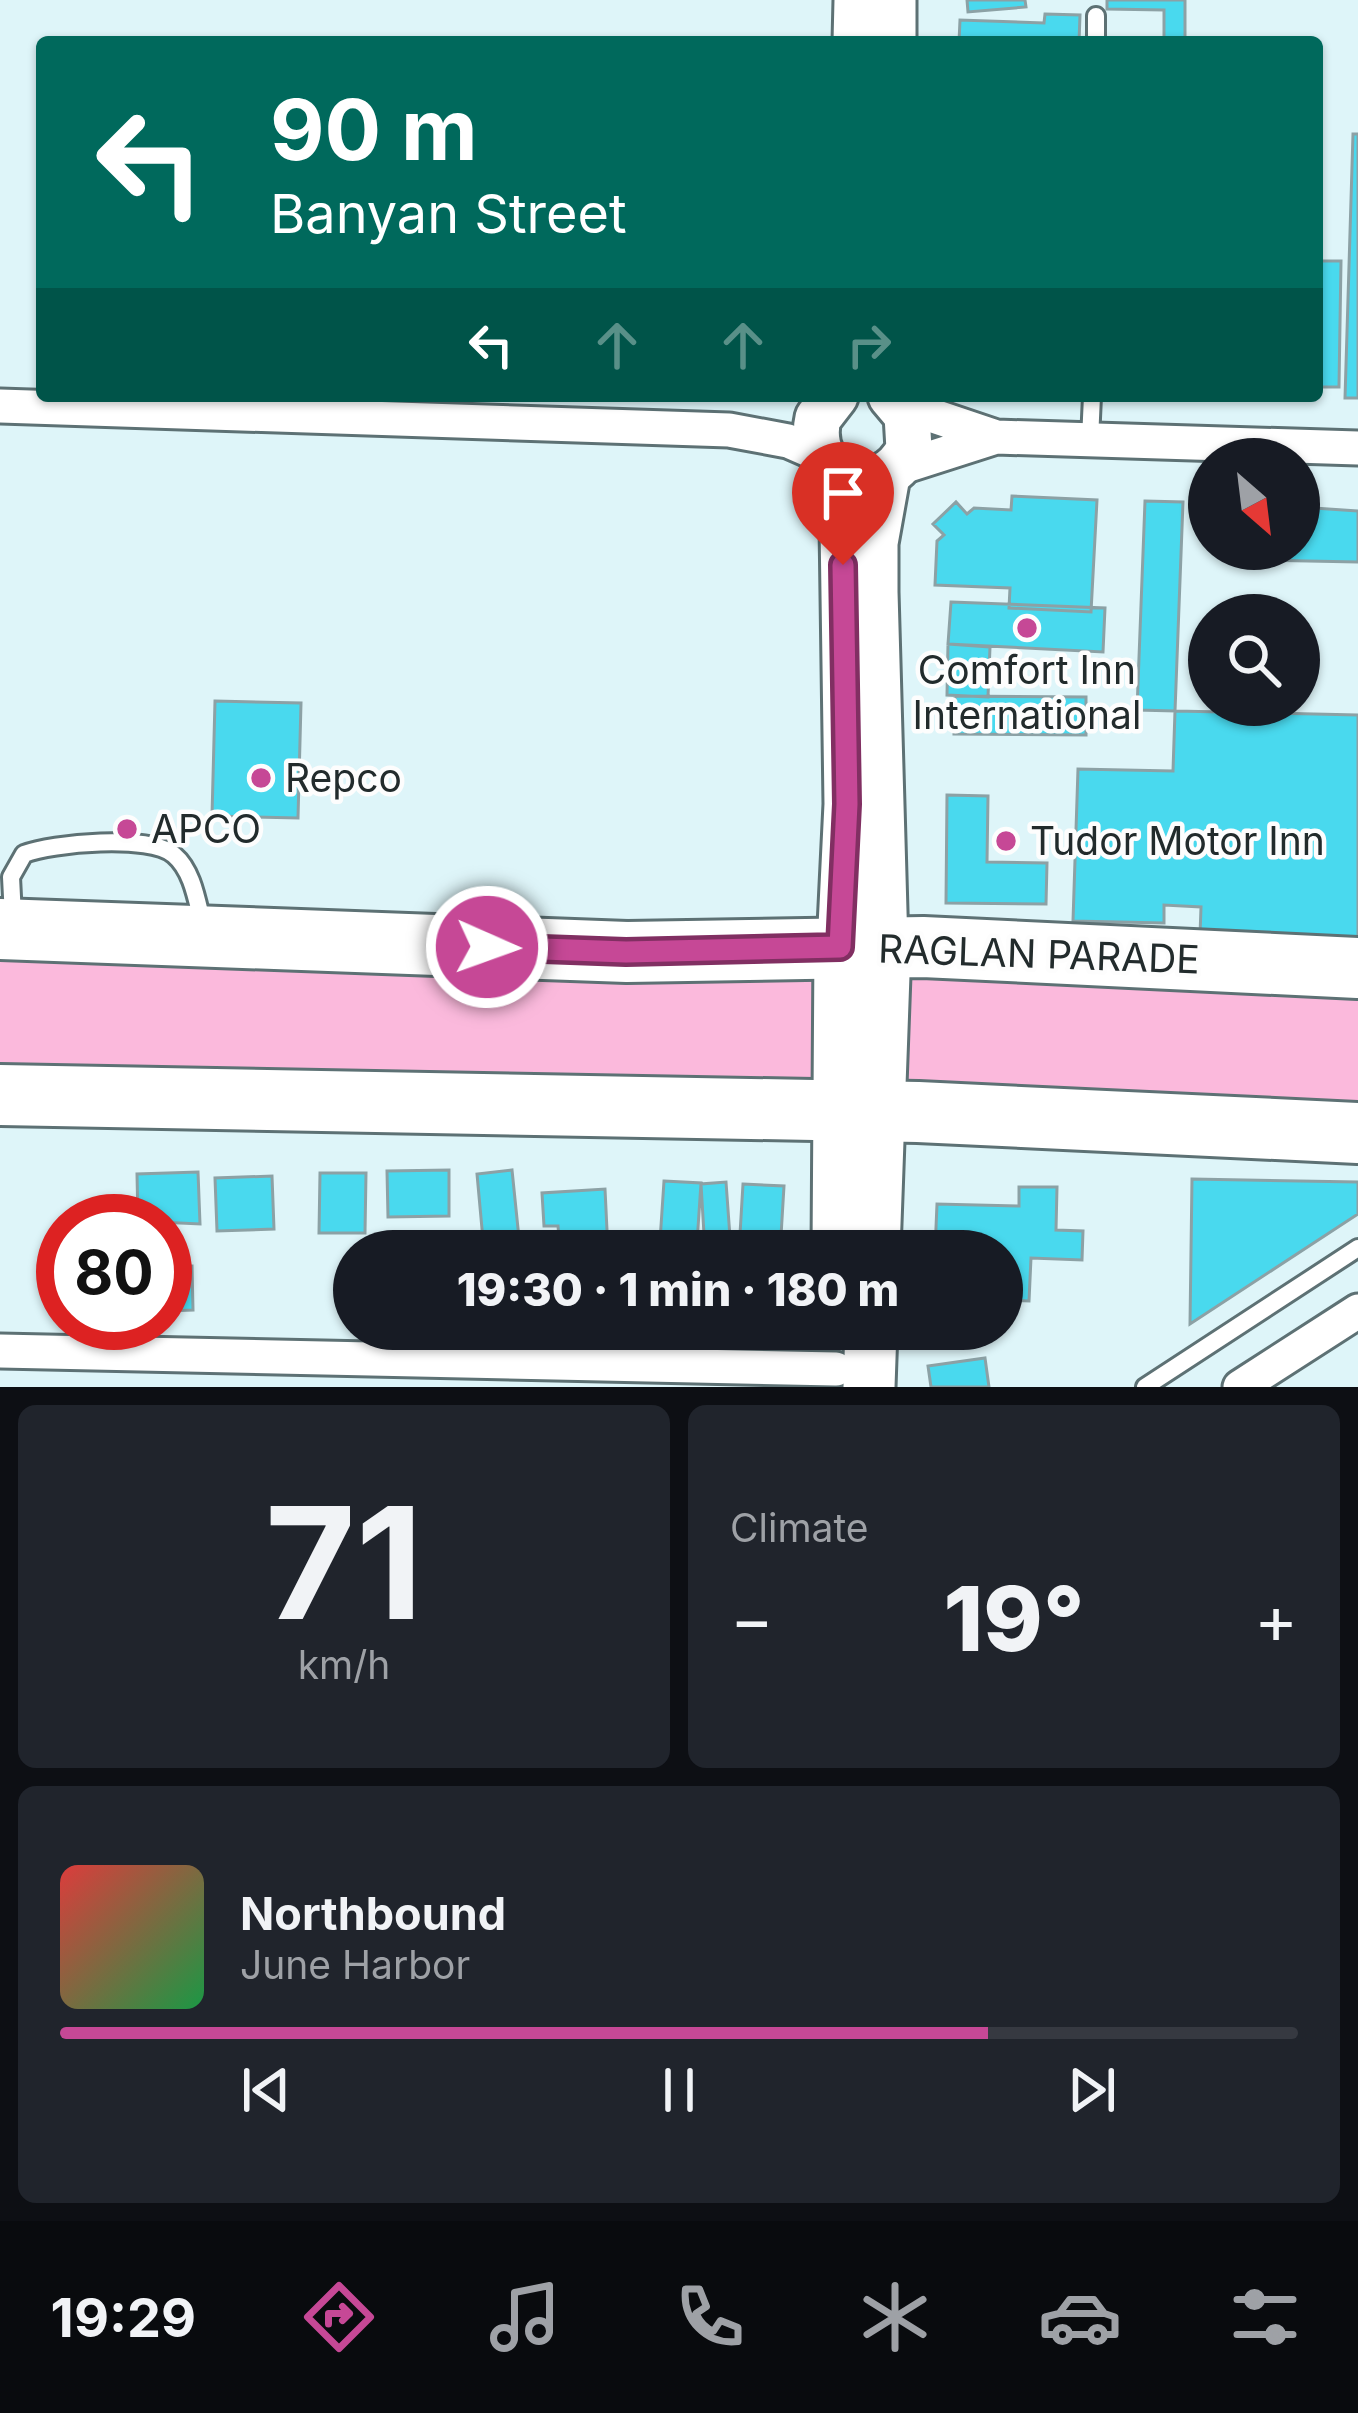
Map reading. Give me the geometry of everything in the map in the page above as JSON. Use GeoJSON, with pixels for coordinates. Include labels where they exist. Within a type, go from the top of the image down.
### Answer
{"type":"FeatureCollection","features":[{"type":"Feature","properties":{"kind":"highway","name":"RAGLAN PARADE"},"geometry":{"type":"LineString","coordinates":[[7,930],[626,952],[863,947],[1358,968]]}},
{"type":"Feature","properties":{"kind":"highway"},"geometry":{"type":"LineString","coordinates":[[0,1095],[861,1112],[1358,1133]]}},
{"type":"Feature","properties":{"kind":"main road"},"geometry":{"type":"LineString","coordinates":[[863,947],[861,1112],[872,1230]]}},
{"type":"Feature","properties":{"kind":"main road"},"geometry":{"type":"LineString","coordinates":[[841,1230],[861,1112]]}},
{"type":"Feature","properties":{"kind":"street"},"geometry":{"type":"LineString","coordinates":[[856,36],[857,0]]}},
{"type":"Feature","properties":{"kind":"street"},"geometry":{"type":"LineString","coordinates":[[892,36],[893,0]]}},
{"type":"Feature","properties":{"kind":"street"},"geometry":{"type":"LineString","coordinates":[[729,430],[827,402]]}},
{"type":"Feature","properties":{"kind":"street"},"geometry":{"type":"LineString","coordinates":[[829,402],[815,430],[823,461],[837,483],[843,525],[847,804],[863,947]]}},
{"type":"Feature","properties":{"kind":"street"},"geometry":{"type":"LineString","coordinates":[[863,947],[874,576],[892,472],[911,437],[896,402]]}},
{"type":"Feature","properties":{"kind":"street"},"geometry":{"type":"LineString","coordinates":[[903,402],[996,437],[1358,448]]}},
{"type":"Feature","properties":{"kind":"street"},"geometry":{"type":"LineString","coordinates":[[0,406],[324,406],[729,430],[788,441],[849,481],[892,472],[996,437]]}},
{"type":"Feature","properties":{"kind":"street"},"geometry":{"type":"LineString","coordinates":[[1241,1386],[1358,1311]]}},
{"type":"Feature","properties":{"kind":"street"},"geometry":{"type":"LineString","coordinates":[[0,1352],[853,1362]]}},
{"type":"Feature","properties":{"kind":"lane"},"geometry":{"type":"LineString","coordinates":[[1096,16],[1096,36]]}},
{"type":"Feature","properties":{"kind":"lane"},"geometry":{"type":"LineString","coordinates":[[1090,440],[1091,402]]}},
{"type":"Feature","properties":{"kind":"lane"},"geometry":{"type":"LineString","coordinates":[[7,930],[11,877],[24,854],[50,844],[160,846],[176,856],[190,880],[207,937]]}},
{"type":"Feature","properties":{"kind":"lane"},"geometry":{"type":"LineString","coordinates":[[1145,1387],[1358,1247]]}},
{"type":"Feature","properties":{"kind":"shaded area"},"geometry":{"type":"Polygon","coordinates":[[[0,929],[1358,968],[1358,1133],[0,1095],[0,929]]]}},
{"type":"Feature","properties":{"kind":"building"},"geometry":{"type":"Polygon","coordinates":[[[967,0],[1025,0],[1026,7],[968,12],[967,0]]]}},
{"type":"Feature","properties":{"kind":"building"},"geometry":{"type":"Polygon","coordinates":[[[1107,0],[1185,0],[1185,36],[1164,36],[1164,10],[1107,9],[1107,0]]]}},
{"type":"Feature","properties":{"kind":"building"},"geometry":{"type":"Polygon","coordinates":[[[1045,14],[1080,15],[1079,36],[959,36],[960,20],[1044,23],[1045,14]]]}},
{"type":"Feature","properties":{"kind":"building"},"geometry":{"type":"Polygon","coordinates":[[[1353,134],[1358,134],[1358,398],[1345,398],[1353,134]]]}},
{"type":"Feature","properties":{"kind":"building"},"geometry":{"type":"Polygon","coordinates":[[[1323,261],[1341,261],[1339,387],[1323,387],[1323,261]]]}},
{"type":"Feature","properties":{"kind":"building"},"geometry":{"type":"Polygon","coordinates":[[[1012,496],[1097,500],[1091,612],[1009,608],[1010,588],[935,585],[937,541],[944,535],[933,524],[956,502],[967,514],[974,508],[1011,510],[1012,496]]]}},
{"type":"Feature","properties":{"kind":"building"},"geometry":{"type":"Polygon","coordinates":[[[1145,501],[1183,502],[1175,711],[1137,710],[1145,501]]]}},
{"type":"Feature","properties":{"kind":"building"},"geometry":{"type":"Polygon","coordinates":[[[1320,508],[1358,511],[1358,562],[1320,561],[1320,508]]]}},
{"type":"Feature","properties":{"kind":"building","name":"Comfort Inn International"},"geometry":{"type":"Polygon","coordinates":[[[951,602],[1105,608],[1103,652],[948,644],[951,602]]]}},
{"type":"Feature","properties":{"kind":"building"},"geometry":{"type":"Polygon","coordinates":[[[948,644],[990,647],[988,697],[947,695],[948,644]]]}},
{"type":"Feature","properties":{"kind":"building"},"geometry":{"type":"Polygon","coordinates":[[[955,696],[1086,697],[1086,735],[954,734],[955,696]]]}},
{"type":"Feature","properties":{"kind":"building"},"geometry":{"type":"Polygon","coordinates":[[[215,701],[301,703],[298,818],[212,816],[215,701]]]}},
{"type":"Feature","properties":{"kind":"building"},"geometry":{"type":"Polygon","coordinates":[[[1175,711],[1188,711],[1188,726],[1320,726],[1320,714],[1358,715],[1358,939],[1200,935],[1201,907],[1164,905],[1164,923],[1073,921],[1078,769],[1173,771],[1175,711]]]}},
{"type":"Feature","properties":{"kind":"building"},"geometry":{"type":"Polygon","coordinates":[[[947,795],[988,796],[987,862],[1047,863],[1046,904],[946,903],[947,795]]]}},
{"type":"Feature","properties":{"kind":"building"},"geometry":{"type":"Polygon","coordinates":[[[449,1170],[449,1216],[388,1217],[387,1171],[449,1170]]]}},
{"type":"Feature","properties":{"kind":"building"},"geometry":{"type":"Polygon","coordinates":[[[512,1170],[518,1230],[482,1230],[477,1174],[512,1170]]]}},
{"type":"Feature","properties":{"kind":"building"},"geometry":{"type":"Polygon","coordinates":[[[198,1172],[200,1224],[192,1224],[192,1194],[137,1194],[137,1174],[198,1172]]]}},
{"type":"Feature","properties":{"kind":"building"},"geometry":{"type":"Polygon","coordinates":[[[320,1173],[366,1173],[365,1230],[319,1233],[320,1173]]]}},
{"type":"Feature","properties":{"kind":"building"},"geometry":{"type":"Polygon","coordinates":[[[272,1176],[274,1229],[217,1231],[215,1178],[272,1176]]]}},
{"type":"Feature","properties":{"kind":"building"},"geometry":{"type":"Polygon","coordinates":[[[1192,1179],[1358,1182],[1358,1214],[1190,1324],[1192,1179]]]}},
{"type":"Feature","properties":{"kind":"building"},"geometry":{"type":"Polygon","coordinates":[[[664,1181],[701,1183],[698,1230],[661,1230],[664,1181]]]}},
{"type":"Feature","properties":{"kind":"building"},"geometry":{"type":"Polygon","coordinates":[[[726,1182],[729,1230],[704,1230],[701,1184],[726,1182]]]}},
{"type":"Feature","properties":{"kind":"building"},"geometry":{"type":"Polygon","coordinates":[[[743,1184],[784,1186],[781,1230],[740,1230],[743,1184]]]}},
{"type":"Feature","properties":{"kind":"building"},"geometry":{"type":"Polygon","coordinates":[[[1019,1187],[1057,1187],[1056,1230],[1083,1231],[1082,1260],[1031,1258],[1029,1301],[1023,1301],[1023,1230],[936,1230],[937,1204],[1019,1206],[1019,1187]]]}},
{"type":"Feature","properties":{"kind":"building"},"geometry":{"type":"Polygon","coordinates":[[[605,1189],[607,1230],[544,1226],[542,1193],[605,1189]]]}},
{"type":"Feature","properties":{"kind":"building"},"geometry":{"type":"Polygon","coordinates":[[[985,1358],[989,1387],[931,1387],[928,1366],[985,1358]]]}},
{"type":"Feature","properties":{"kind":"place","name":"Comfort Inn International"},"geometry":{"type":"Point","coordinates":[1027,628]}},
{"type":"Feature","properties":{"kind":"place","name":"Repco"},"geometry":{"type":"Point","coordinates":[261,778]}},
{"type":"Feature","properties":{"kind":"place","name":"APCO"},"geometry":{"type":"Point","coordinates":[127,829]}},
{"type":"Feature","properties":{"kind":"place","name":"Tudor Motor Inn"},"geometry":{"type":"Point","coordinates":[1006,841]}},
{"type":"Feature","properties":{"kind":"route"},"geometry":{"type":"LineString","coordinates":[[487,947],[626,952],[840,947],[847,804],[843,565]]}}]}
